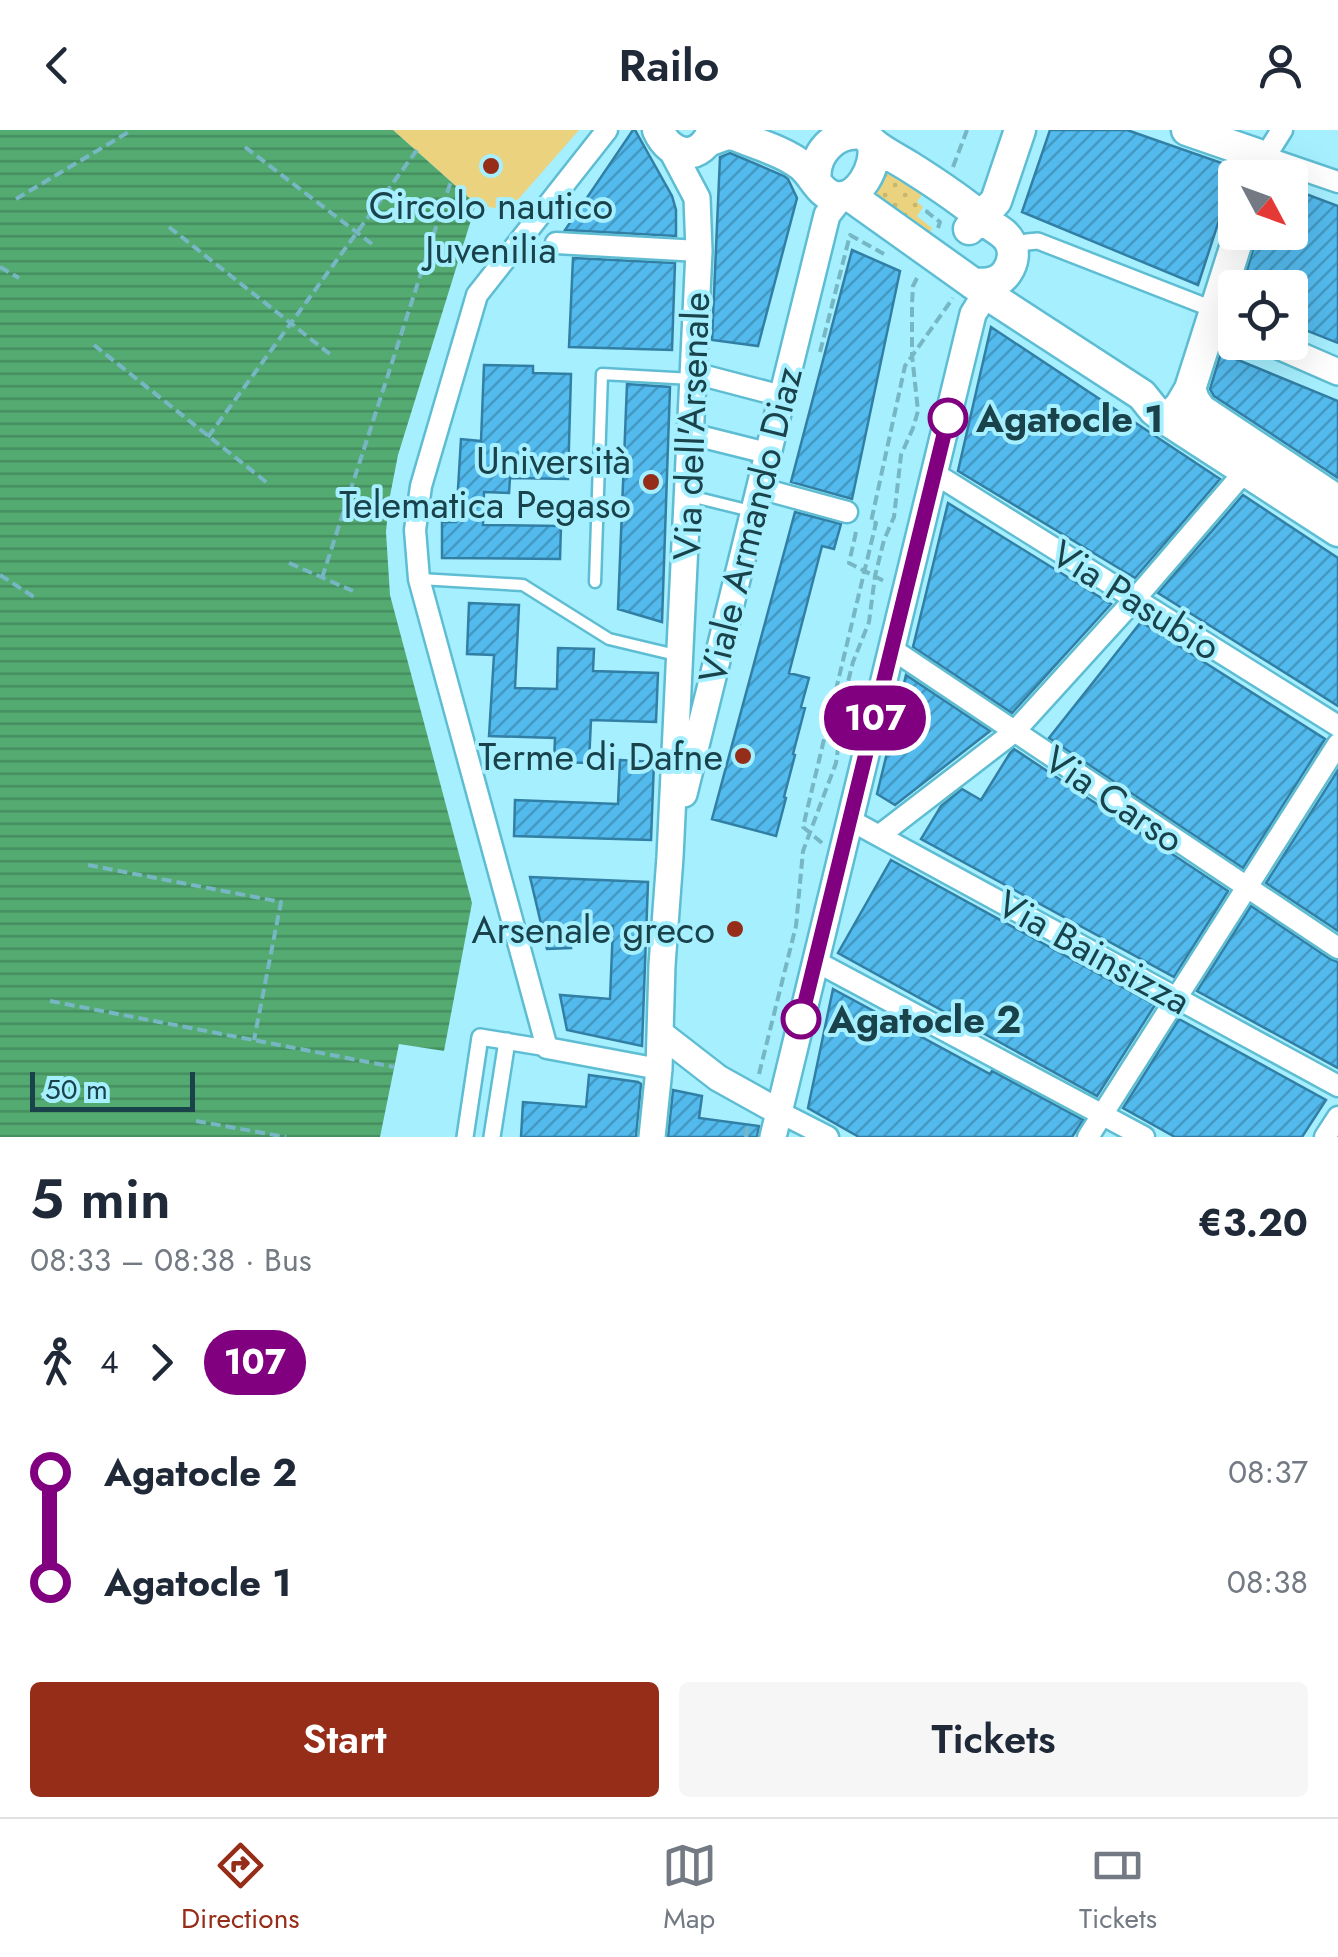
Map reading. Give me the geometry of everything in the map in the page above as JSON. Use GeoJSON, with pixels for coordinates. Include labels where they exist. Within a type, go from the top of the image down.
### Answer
{"type":"FeatureCollection","features":[{"type":"Feature","properties":{"kind":"main road"},"geometry":{"type":"LineString","coordinates":[[772,130],[799,142],[830,142]]}},
{"type":"Feature","properties":{"kind":"main road"},"geometry":{"type":"LineString","coordinates":[[980,294],[957,269],[955,247],[960,236],[987,219],[1020,130]]}},
{"type":"Feature","properties":{"kind":"main road"},"geometry":{"type":"LineString","coordinates":[[1188,130],[1248,160]]}},
{"type":"Feature","properties":{"kind":"main road"},"geometry":{"type":"LineString","coordinates":[[836,191],[816,166],[834,136],[845,132],[865,137],[987,219],[1013,259],[1009,270],[980,294]]}},
{"type":"Feature","properties":{"kind":"main road"},"geometry":{"type":"LineString","coordinates":[[662,136],[679,152],[696,151],[710,136],[735,135],[795,160],[980,294],[1142,395],[1154,410],[1185,406],[1338,501]]}},
{"type":"Feature","properties":{"kind":"main road"},"geometry":{"type":"LineString","coordinates":[[836,191],[860,185],[871,168],[874,161],[865,137]]}},
{"type":"Feature","properties":{"kind":"main road"},"geometry":{"type":"LineString","coordinates":[[1185,406],[1218,326]]}},
{"type":"Feature","properties":{"kind":"main road"},"geometry":{"type":"LineString","coordinates":[[1185,406],[1246,470],[1338,531]]}},
{"type":"Feature","properties":{"kind":"street"},"geometry":{"type":"LineString","coordinates":[[547,1048],[419,579],[416,530],[420,486],[478,295],[607,130]]}},
{"type":"Feature","properties":{"kind":"street"},"geometry":{"type":"LineString","coordinates":[[1266,160],[1282,130]]}},
{"type":"Feature","properties":{"kind":"street","name":"Via dell'Arsenale"},"geometry":{"type":"LineString","coordinates":[[652,1137],[681,657],[699,252],[696,198],[662,136]]}},
{"type":"Feature","properties":{"kind":"street"},"geometry":{"type":"LineString","coordinates":[[1308,176],[1338,182]]}},
{"type":"Feature","properties":{"kind":"street","name":"Viale Armando Diaz"},"geometry":{"type":"LineString","coordinates":[[670,857],[756,499],[836,191]]}},
{"type":"Feature","properties":{"kind":"street"},"geometry":{"type":"LineString","coordinates":[[987,219],[1218,318]]}},
{"type":"Feature","properties":{"kind":"street"},"geometry":{"type":"LineString","coordinates":[[556,243],[699,252]]}},
{"type":"Feature","properties":{"kind":"street"},"geometry":{"type":"LineString","coordinates":[[776,1125],[980,294]]}},
{"type":"Feature","properties":{"kind":"street"},"geometry":{"type":"LineString","coordinates":[[1308,359],[1338,372]]}},
{"type":"Feature","properties":{"kind":"street"},"geometry":{"type":"LineString","coordinates":[[694,376],[782,396]]}},
{"type":"Feature","properties":{"kind":"street"},"geometry":{"type":"LineString","coordinates":[[691,434],[768,454]]}},
{"type":"Feature","properties":{"kind":"street"},"geometry":{"type":"LineString","coordinates":[[880,835],[1014,732],[1246,470]]}},
{"type":"Feature","properties":{"kind":"street","name":"Via Pasubio"},"geometry":{"type":"LineString","coordinates":[[934,473],[1338,726]]}},
{"type":"Feature","properties":{"kind":"street"},"geometry":{"type":"LineString","coordinates":[[756,499],[847,512]]}},
{"type":"Feature","properties":{"kind":"street"},"geometry":{"type":"LineString","coordinates":[[684,585],[692,599],[700,603],[717,604],[732,596]]}},
{"type":"Feature","properties":{"kind":"street","name":"Via Carso"},"geometry":{"type":"LineString","coordinates":[[892,649],[1338,948]]}},
{"type":"Feature","properties":{"kind":"street"},"geometry":{"type":"LineString","coordinates":[[1088,1137],[1338,744]]}},
{"type":"Feature","properties":{"kind":"street","name":"Via Bainsizza"},"geometry":{"type":"LineString","coordinates":[[850,820],[1338,1086]]}},
{"type":"Feature","properties":{"kind":"street"},"geometry":{"type":"LineString","coordinates":[[815,961],[1144,1137]]}},
{"type":"Feature","properties":{"kind":"street"},"geometry":{"type":"LineString","coordinates":[[660,1033],[776,1125],[828,1137]]}},
{"type":"Feature","properties":{"kind":"street"},"geometry":{"type":"LineString","coordinates":[[465,1137],[480,1037],[718,1078]]}},
{"type":"Feature","properties":{"kind":"street"},"geometry":{"type":"LineString","coordinates":[[492,1137],[506,1041]]}},
{"type":"Feature","properties":{"kind":"street"},"geometry":{"type":"LineString","coordinates":[[1325,1137],[1338,1117]]}},
{"type":"Feature","properties":{"kind":"lane"},"geometry":{"type":"LineString","coordinates":[[594,582],[602,374],[694,376]]}},
{"type":"Feature","properties":{"kind":"lane"},"geometry":{"type":"LineString","coordinates":[[688,495],[756,499]]}},
{"type":"Feature","properties":{"kind":"lane"},"geometry":{"type":"LineString","coordinates":[[419,579],[523,585],[609,640],[681,657]]}},
{"type":"Feature","properties":{"kind":"path"},"geometry":{"type":"LineString","coordinates":[[16,199],[132,130]]}},
{"type":"Feature","properties":{"kind":"path"},"geometry":{"type":"LineString","coordinates":[[949,178],[966,130]]}},
{"type":"Feature","properties":{"kind":"path"},"geometry":{"type":"LineString","coordinates":[[246,147],[372,244]]}},
{"type":"Feature","properties":{"kind":"path"},"geometry":{"type":"LineString","coordinates":[[208,436],[416,150]]}},
{"type":"Feature","properties":{"kind":"path"},"geometry":{"type":"LineString","coordinates":[[322,578],[451,181]]}},
{"type":"Feature","properties":{"kind":"path"},"geometry":{"type":"LineString","coordinates":[[933,239],[940,222],[927,212],[936,197]]}},
{"type":"Feature","properties":{"kind":"path"},"geometry":{"type":"LineString","coordinates":[[169,227],[331,355]]}},
{"type":"Feature","properties":{"kind":"path"},"geometry":{"type":"LineString","coordinates":[[817,362],[850,235],[884,254]]}},
{"type":"Feature","properties":{"kind":"path"},"geometry":{"type":"LineString","coordinates":[[0,267],[19,278]]}},
{"type":"Feature","properties":{"kind":"path"},"geometry":{"type":"LineString","coordinates":[[756,1084],[796,926],[803,851],[836,763],[846,690],[869,622],[875,576],[896,506],[901,455],[918,411],[912,304],[913,286],[919,274]]}},
{"type":"Feature","properties":{"kind":"path"},"geometry":{"type":"LineString","coordinates":[[824,844],[802,826],[876,523],[871,522],[905,366],[955,294],[980,294]]}},
{"type":"Feature","properties":{"kind":"path"},"geometry":{"type":"LineString","coordinates":[[94,345],[270,485]]}},
{"type":"Feature","properties":{"kind":"path"},"geometry":{"type":"LineString","coordinates":[[847,512],[860,516],[850,563],[887,582]]}},
{"type":"Feature","properties":{"kind":"path"},"geometry":{"type":"LineString","coordinates":[[290,563],[353,592]]}},
{"type":"Feature","properties":{"kind":"path"},"geometry":{"type":"LineString","coordinates":[[0,574],[34,597]]}},
{"type":"Feature","properties":{"kind":"path"},"geometry":{"type":"LineString","coordinates":[[88,865],[281,902],[254,1040]]}},
{"type":"Feature","properties":{"kind":"path"},"geometry":{"type":"LineString","coordinates":[[50,1001],[394,1068]]}},
{"type":"Feature","properties":{"kind":"path"},"geometry":{"type":"LineString","coordinates":[[746,1137],[750,1113]]}},
{"type":"Feature","properties":{"kind":"path"},"geometry":{"type":"LineString","coordinates":[[196,1121],[286,1137]]}},
{"type":"Feature","properties":{"kind":"shaded area"},"geometry":{"type":"Polygon","coordinates":[[[0,130],[393,130],[476,204],[398,455],[386,532],[390,595],[472,903],[444,1051],[399,1044],[380,1137],[0,1137],[0,130]]]}},
{"type":"Feature","properties":{"kind":"shaded area","name":"Circolo nautico Juvenilia"},"geometry":{"type":"Polygon","coordinates":[[[393,130],[579,130],[508,211],[476,204],[393,130]]]}},
{"type":"Feature","properties":{"kind":"shaded area"},"geometry":{"type":"Polygon","coordinates":[[[892,170],[925,190],[917,202],[923,207],[917,216],[932,228],[929,236],[873,197],[885,172],[892,170]]]}},
{"type":"Feature","properties":{"kind":"building"},"geometry":{"type":"Polygon","coordinates":[[[633,130],[672,196],[676,236],[565,230],[633,130]]]}},
{"type":"Feature","properties":{"kind":"building"},"geometry":{"type":"Polygon","coordinates":[[[1050,130],[1127,130],[1218,162],[1218,223],[1198,285],[1022,212],[1050,130]]]}},
{"type":"Feature","properties":{"kind":"building"},"geometry":{"type":"Polygon","coordinates":[[[730,153],[784,176],[797,198],[758,346],[712,340],[720,157],[730,153]]]}},
{"type":"Feature","properties":{"kind":"building"},"geometry":{"type":"Polygon","coordinates":[[[1308,195],[1338,206],[1338,343],[1308,331],[1308,270],[1247,270],[1253,250],[1308,250],[1308,195]]]}},
{"type":"Feature","properties":{"kind":"building"},"geometry":{"type":"Polygon","coordinates":[[[852,250],[900,271],[852,499],[791,482],[852,250]]]}},
{"type":"Feature","properties":{"kind":"building"},"geometry":{"type":"Polygon","coordinates":[[[573,258],[675,263],[672,350],[569,347],[573,258]]]}},
{"type":"Feature","properties":{"kind":"building"},"geometry":{"type":"Polygon","coordinates":[[[991,327],[1220,479],[1135,578],[958,471],[991,327]]]}},
{"type":"Feature","properties":{"kind":"building"},"geometry":{"type":"Polygon","coordinates":[[[1219,360],[1238,360],[1338,401],[1338,478],[1214,396],[1210,389],[1219,360]]]}},
{"type":"Feature","properties":{"kind":"building"},"geometry":{"type":"Polygon","coordinates":[[[484,365],[533,366],[533,373],[571,374],[568,479],[510,478],[509,493],[484,492],[483,525],[561,526],[560,559],[442,558],[442,522],[456,522],[461,439],[481,441],[484,365]]]}},
{"type":"Feature","properties":{"kind":"building"},"geometry":{"type":"Polygon","coordinates":[[[627,384],[670,387],[662,622],[618,609],[627,384]]]}},
{"type":"Feature","properties":{"kind":"building"},"geometry":{"type":"Polygon","coordinates":[[[1243,495],[1338,558],[1338,706],[1158,593],[1243,495]]]}},
{"type":"Feature","properties":{"kind":"building"},"geometry":{"type":"Polygon","coordinates":[[[948,503],[1111,604],[1012,713],[913,647],[948,503]]]}},
{"type":"Feature","properties":{"kind":"building"},"geometry":{"type":"Polygon","coordinates":[[[795,512],[841,524],[834,549],[822,546],[789,673],[809,678],[776,836],[712,819],[795,512]]]}},
{"type":"Feature","properties":{"kind":"building"},"geometry":{"type":"Polygon","coordinates":[[[469,603],[519,605],[515,688],[557,689],[558,648],[594,649],[593,671],[658,673],[656,722],[591,720],[589,763],[554,762],[555,738],[489,736],[494,655],[467,654],[469,603]]]}},
{"type":"Feature","properties":{"kind":"building"},"geometry":{"type":"Polygon","coordinates":[[[1141,622],[1325,739],[1243,868],[1049,738],[1141,622]]]}},
{"type":"Feature","properties":{"kind":"building"},"geometry":{"type":"Polygon","coordinates":[[[906,675],[990,731],[895,805],[877,794],[906,675]]]}},
{"type":"Feature","properties":{"kind":"building"},"geometry":{"type":"Polygon","coordinates":[[[1014,749],[1228,891],[1174,977],[921,839],[941,806],[962,789],[981,800],[1014,749]]]}},
{"type":"Feature","properties":{"kind":"building"},"geometry":{"type":"Polygon","coordinates":[[[620,760],[654,762],[651,840],[514,836],[515,800],[618,804],[620,760]]]}},
{"type":"Feature","properties":{"kind":"building"},"geometry":{"type":"Polygon","coordinates":[[[1338,770],[1338,931],[1266,883],[1338,770]]]}},
{"type":"Feature","properties":{"kind":"building"},"geometry":{"type":"Polygon","coordinates":[[[891,860],[1155,1005],[1097,1096],[838,953],[891,860]]]}},
{"type":"Feature","properties":{"kind":"building"},"geometry":{"type":"Polygon","coordinates":[[[530,877],[648,882],[642,1046],[567,1030],[560,995],[610,999],[613,926],[568,924],[571,948],[547,949],[530,877]]]}},
{"type":"Feature","properties":{"kind":"building"},"geometry":{"type":"Polygon","coordinates":[[[1251,906],[1338,962],[1338,1068],[1197,991],[1251,906]]]}},
{"type":"Feature","properties":{"kind":"building"},"geometry":{"type":"Polygon","coordinates":[[[833,989],[1083,1120],[1072,1137],[859,1137],[808,1108],[833,989]]]}},
{"type":"Feature","properties":{"kind":"building"},"geometry":{"type":"Polygon","coordinates":[[[1179,1019],[1326,1100],[1302,1137],[1175,1137],[1123,1108],[1179,1019]]]}},
{"type":"Feature","properties":{"kind":"building"},"geometry":{"type":"Polygon","coordinates":[[[589,1075],[641,1084],[636,1137],[521,1137],[523,1102],[586,1107],[589,1075]]]}},
{"type":"Feature","properties":{"kind":"building"},"geometry":{"type":"Polygon","coordinates":[[[673,1090],[702,1096],[699,1118],[759,1126],[757,1137],[668,1137],[673,1090]]]}},
{"type":"Feature","properties":{"kind":"bus line","name":"107"},"geometry":{"type":"LineString","coordinates":[[801,1019],[948,418]]}},
{"type":"Feature","properties":{"kind":"place","name":"Circolo nautico Juvenilia"},"geometry":{"type":"Point","coordinates":[491,166]}},
{"type":"Feature","properties":{"kind":"place","name":"Agatocle 1"},"geometry":{"type":"Point","coordinates":[948,418]}},
{"type":"Feature","properties":{"kind":"place","name":"Università Telematica Pegaso"},"geometry":{"type":"Point","coordinates":[651,482]}},
{"type":"Feature","properties":{"kind":"place","name":"Terme di Dafne"},"geometry":{"type":"Point","coordinates":[743,756]}},
{"type":"Feature","properties":{"kind":"place","name":"Arsenale greco"},"geometry":{"type":"Point","coordinates":[735,929]}},
{"type":"Feature","properties":{"kind":"place","name":"Agatocle 2"},"geometry":{"type":"Point","coordinates":[801,1019]}}]}
